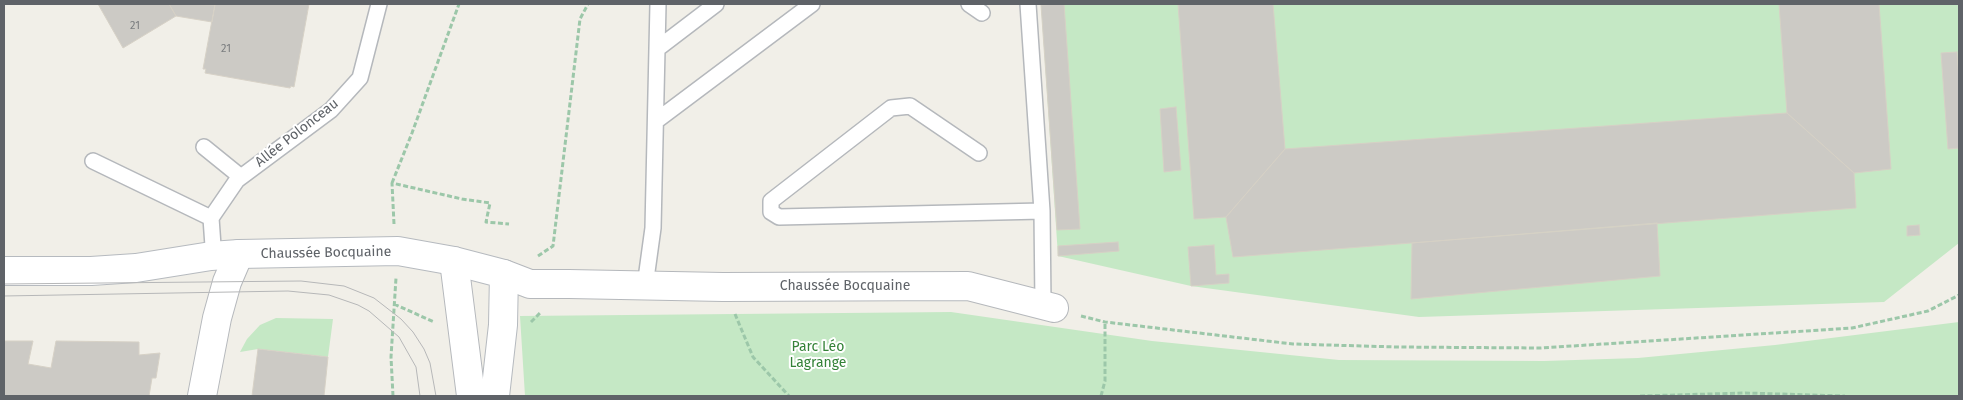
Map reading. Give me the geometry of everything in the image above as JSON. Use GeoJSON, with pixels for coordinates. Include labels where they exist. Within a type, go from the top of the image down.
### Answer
{"type":"FeatureCollection","features":[{"type":"Feature","properties":{"kind":"street","name":"Chaussée Bocquaine"},"geometry":{"type":"LineString","coordinates":[[4,271],[91,271],[136,268],[211,256],[396,242],[454,261],[504,274],[530,284],[723,287],[968,286],[1048,307]]}},
{"type":"Feature","properties":{"kind":"street"},"geometry":{"type":"LineString","coordinates":[[202,396],[223,294],[239,254]]}},
{"type":"Feature","properties":{"kind":"street"},"geometry":{"type":"LineString","coordinates":[[454,261],[471,396]]}},
{"type":"Feature","properties":{"kind":"street"},"geometry":{"type":"LineString","coordinates":[[495,396],[503,325],[504,274]]}},
{"type":"Feature","properties":{"kind":"lane","name":"Allée Polonceau"},"geometry":{"type":"LineString","coordinates":[[211,218],[237,180],[331,110],[360,78],[379,4]]}},
{"type":"Feature","properties":{"kind":"lane"},"geometry":{"type":"LineString","coordinates":[[645,286],[653,228],[658,4]]}},
{"type":"Feature","properties":{"kind":"lane"},"geometry":{"type":"LineString","coordinates":[[658,49],[716,4]]}},
{"type":"Feature","properties":{"kind":"lane"},"geometry":{"type":"LineString","coordinates":[[656,121],[812,4]]}},
{"type":"Feature","properties":{"kind":"lane"},"geometry":{"type":"LineString","coordinates":[[969,4],[982,13]]}},
{"type":"Feature","properties":{"kind":"lane"},"geometry":{"type":"LineString","coordinates":[[1028,4],[1048,307]]}},
{"type":"Feature","properties":{"kind":"lane"},"geometry":{"type":"LineString","coordinates":[[979,153],[910,106],[891,108],[771,201],[771,212],[779,217],[1042,211]]}},
{"type":"Feature","properties":{"kind":"lane"},"geometry":{"type":"LineString","coordinates":[[204,147],[241,177]]}},
{"type":"Feature","properties":{"kind":"lane"},"geometry":{"type":"LineString","coordinates":[[93,161],[211,218],[213,246],[211,256]]}},
{"type":"Feature","properties":{"kind":"path"},"geometry":{"type":"LineString","coordinates":[[393,396],[391,357],[396,242],[392,183],[459,4]]}},
{"type":"Feature","properties":{"kind":"path"},"geometry":{"type":"LineString","coordinates":[[530,284],[537,256],[553,246],[580,19],[588,4]]}},
{"type":"Feature","properties":{"kind":"path"},"geometry":{"type":"LineString","coordinates":[[392,183],[462,199],[490,203],[486,222],[509,224]]}},
{"type":"Feature","properties":{"kind":"path"},"geometry":{"type":"LineString","coordinates":[[723,287],[753,357],[789,396]]}},
{"type":"Feature","properties":{"kind":"path"},"geometry":{"type":"LineString","coordinates":[[1048,307],[1105,322],[1294,344],[1541,348],[1852,328],[1928,311],[1959,295]]}},
{"type":"Feature","properties":{"kind":"path"},"geometry":{"type":"LineString","coordinates":[[1101,396],[1104,381],[1105,322]]}},
{"type":"Feature","properties":{"kind":"path"},"geometry":{"type":"LineString","coordinates":[[1640,396],[1745,393],[1845,396]]}},
{"type":"Feature","properties":{"kind":"green space"},"geometry":{"type":"Polygon","coordinates":[[[1041,4],[1958,4],[1959,243],[1884,302],[1419,317],[1191,286],[1058,256],[1041,4]]]}},
{"type":"Feature","properties":{"kind":"green space","name":"Parc Léo Lagrange"},"geometry":{"type":"Polygon","coordinates":[[[951,312],[1152,341],[1339,360],[1544,361],[1638,358],[1775,345],[1959,322],[1959,396],[525,396],[520,316],[951,312]]]}},
{"type":"Feature","properties":{"kind":"green space"},"geometry":{"type":"Polygon","coordinates":[[[276,318],[333,319],[328,357],[258,349],[240,352],[247,339],[260,325],[276,318]]]}},
{"type":"Feature","properties":{"kind":"building"},"geometry":{"type":"Polygon","coordinates":[[[98,4],[169,4],[176,16],[123,48],[98,4]]]}},
{"type":"Feature","properties":{"kind":"building"},"geometry":{"type":"Polygon","coordinates":[[[169,4],[215,5],[212,22],[176,16],[169,4]]]}},
{"type":"Feature","properties":{"kind":"building"},"geometry":{"type":"Polygon","coordinates":[[[215,4],[309,4],[294,87],[291,86],[290,88],[205,73],[206,69],[203,69],[215,4]]]}},
{"type":"Feature","properties":{"kind":"building"},"geometry":{"type":"Polygon","coordinates":[[[1064,4],[1080,229],[1057,230],[1041,5],[1064,4]]]}},
{"type":"Feature","properties":{"kind":"building"},"geometry":{"type":"Polygon","coordinates":[[[1178,4],[1273,4],[1285,149],[1226,217],[1194,219],[1178,4]]]}},
{"type":"Feature","properties":{"kind":"building"},"geometry":{"type":"Polygon","coordinates":[[[1779,4],[1879,4],[1891,169],[1854,173],[1787,113],[1779,4]]]}},
{"type":"Feature","properties":{"kind":"building"},"geometry":{"type":"Polygon","coordinates":[[[1957,52],[1959,148],[1948,149],[1941,53],[1957,52]]]}},
{"type":"Feature","properties":{"kind":"building"},"geometry":{"type":"Polygon","coordinates":[[[1176,107],[1181,170],[1164,172],[1160,109],[1176,107]]]}},
{"type":"Feature","properties":{"kind":"building"},"geometry":{"type":"Polygon","coordinates":[[[1787,113],[1854,173],[1856,208],[1233,257],[1226,217],[1285,149],[1787,113]]]}},
{"type":"Feature","properties":{"kind":"building"},"geometry":{"type":"Polygon","coordinates":[[[1657,223],[1660,276],[1411,299],[1412,243],[1657,223]]]}},
{"type":"Feature","properties":{"kind":"building"},"geometry":{"type":"Polygon","coordinates":[[[1919,225],[1920,235],[1907,236],[1907,226],[1919,225]]]}},
{"type":"Feature","properties":{"kind":"building"},"geometry":{"type":"Polygon","coordinates":[[[1118,242],[1119,251],[1058,256],[1058,246],[1118,242]]]}},
{"type":"Feature","properties":{"kind":"building"},"geometry":{"type":"Polygon","coordinates":[[[1214,245],[1216,275],[1229,274],[1229,283],[1191,286],[1188,247],[1214,245]]]}},
{"type":"Feature","properties":{"kind":"building"},"geometry":{"type":"Polygon","coordinates":[[[4,341],[33,341],[28,364],[51,368],[56,341],[139,342],[139,355],[160,353],[156,378],[152,378],[149,396],[4,396],[4,341]]]}},
{"type":"Feature","properties":{"kind":"building"},"geometry":{"type":"Polygon","coordinates":[[[258,349],[328,357],[324,396],[252,396],[258,349]]]}},
{"type":"Feature","properties":{"kind":"tram line"},"geometry":{"type":"LineString","coordinates":[[4,284],[301,281],[344,286],[374,298],[401,319],[413,332],[430,363],[436,396]]}},
{"type":"Feature","properties":{"kind":"tram line"},"geometry":{"type":"LineString","coordinates":[[4,296],[288,291],[329,295],[369,311],[399,337],[416,367],[420,396]]}}]}
